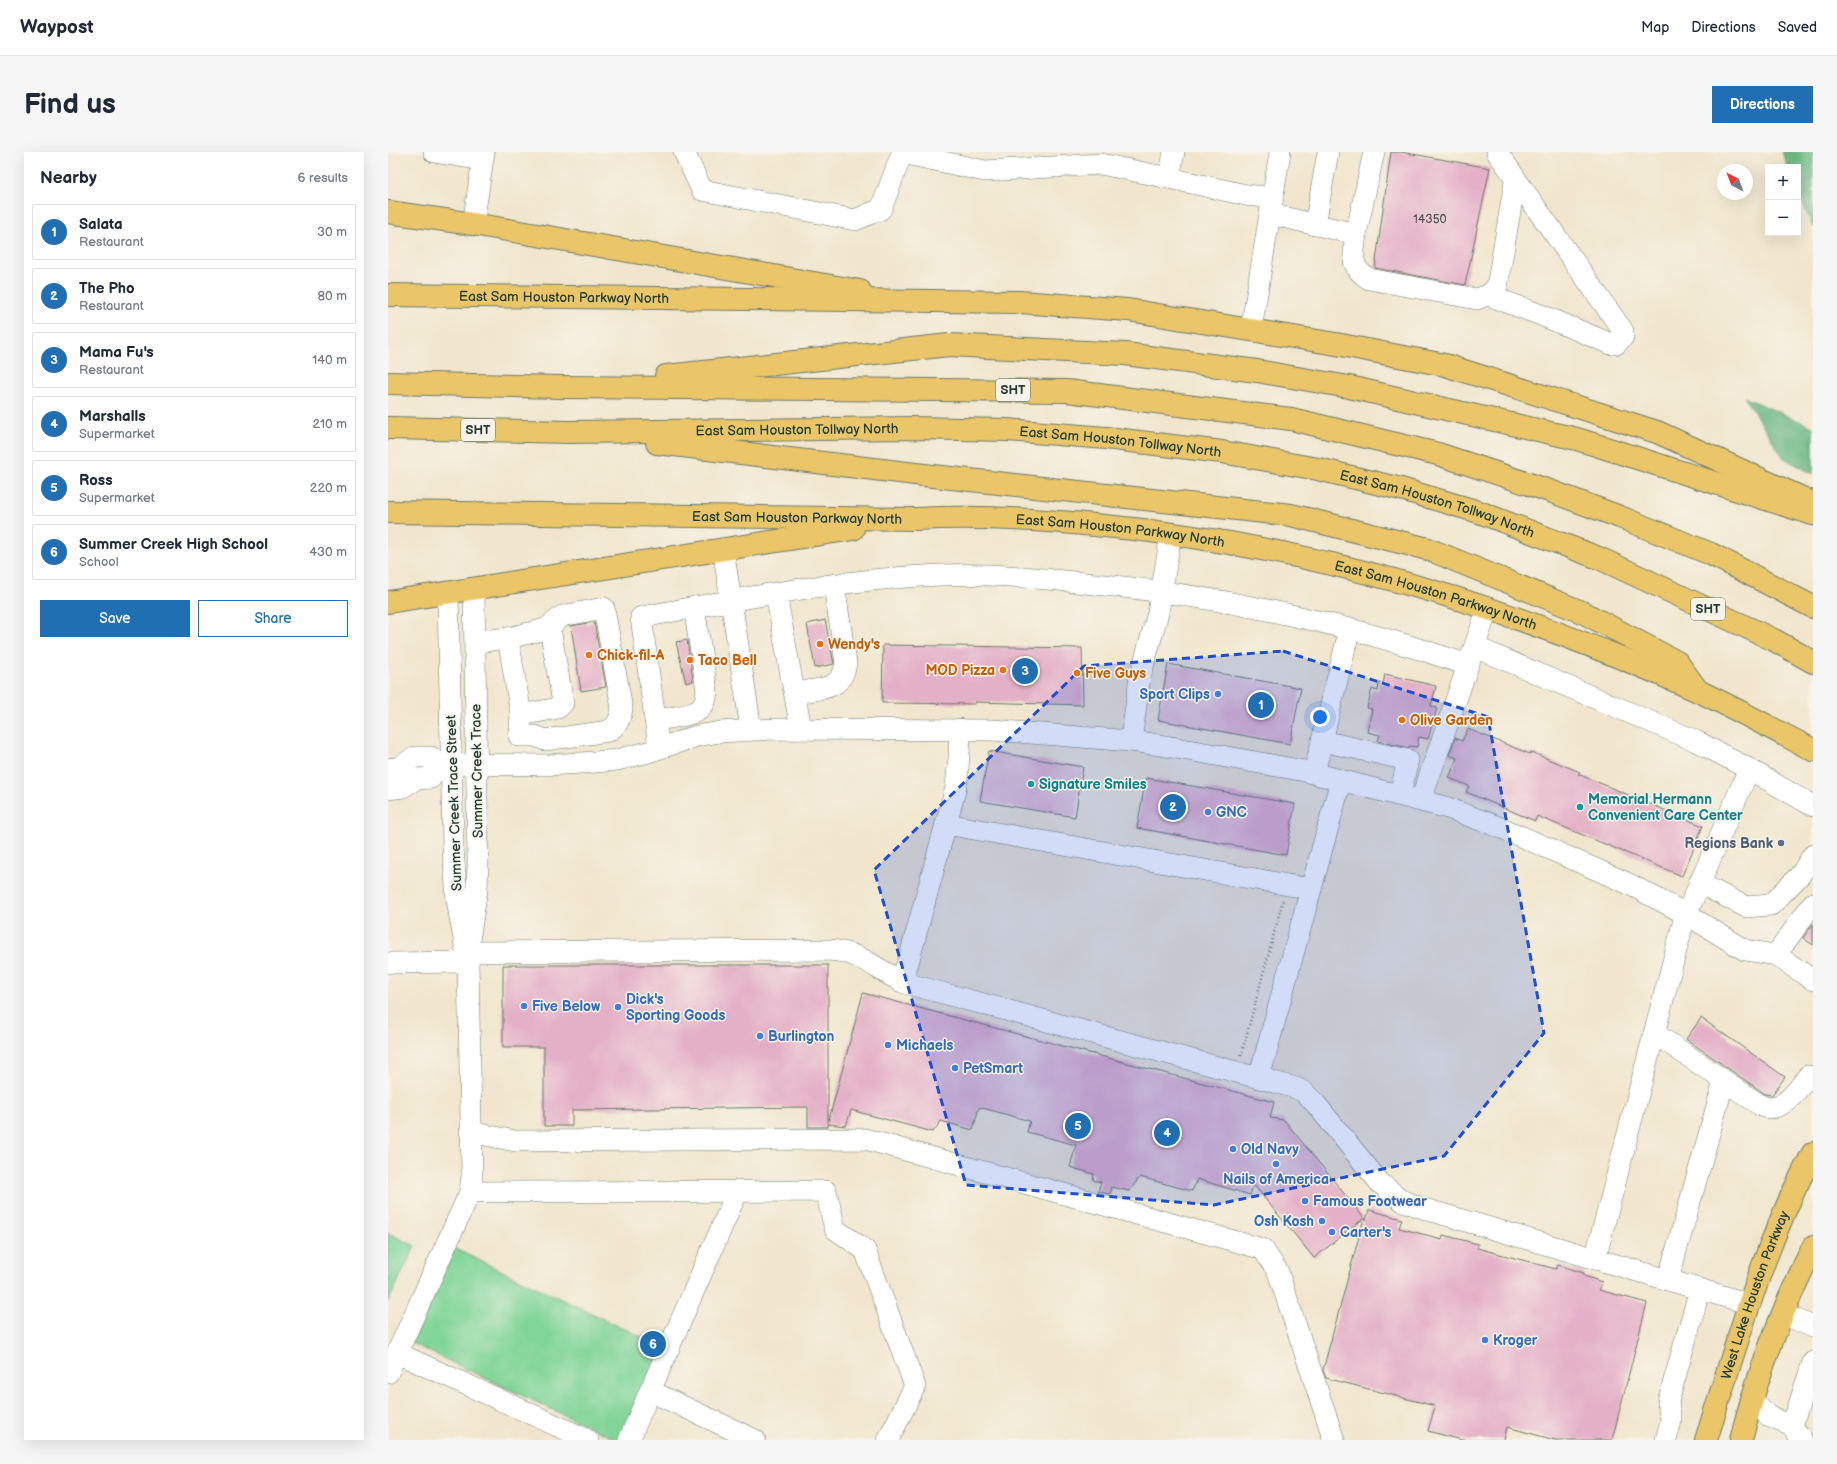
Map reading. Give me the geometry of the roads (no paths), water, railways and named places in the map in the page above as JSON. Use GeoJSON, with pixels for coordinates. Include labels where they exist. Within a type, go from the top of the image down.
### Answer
{"type":"FeatureCollection","features":[{"type":"Feature","properties":{"kind":"main road"},"geometry":{"type":"LineString","coordinates":[[388,212],[473,224],[928,302]]}},
{"type":"Feature","properties":{"kind":"main road","name":"East Sam Houston Parkway North"},"geometry":{"type":"LineString","coordinates":[[388,295],[1020,302],[1128,310],[1336,344],[1452,368],[1657,432],[1813,503]]}},
{"type":"Feature","properties":{"kind":"main road"},"geometry":{"type":"LineString","coordinates":[[562,387],[949,345],[1125,354],[1257,371],[1349,387],[1576,439],[1813,514]]}},
{"type":"Feature","properties":{"kind":"main road","name":"SHT"},"geometry":{"type":"LineString","coordinates":[[389,383],[562,387],[1067,391],[1292,419],[1438,454],[1513,478],[1620,517],[1711,554],[1813,607]]}},
{"type":"Feature","properties":{"kind":"main road","name":"East Sam Houston Tollway North"},"geometry":{"type":"LineString","coordinates":[[388,428],[569,432],[913,428],[1007,430],[1106,438],[1222,452],[1318,469],[1401,489],[1479,512],[1601,559],[1774,640],[1813,662]]}},
{"type":"Feature","properties":{"kind":"main road"},"geometry":{"type":"LineString","coordinates":[[569,432],[924,475],[1291,515],[1428,549],[1584,613],[1677,662],[1698,691]]}},
{"type":"Feature","properties":{"kind":"main road","name":"East Sam Houston Parkway North"},"geometry":{"type":"LineString","coordinates":[[396,512],[916,519],[955,517],[1006,518],[1115,527],[1172,534],[1266,550],[1373,573],[1488,608],[1580,642],[1698,691],[1813,750]]}},
{"type":"Feature","properties":{"kind":"main road"},"geometry":{"type":"LineString","coordinates":[[388,602],[916,519]]}},
{"type":"Feature","properties":{"kind":"main road","name":"West Lake Houston Parkway"},"geometry":{"type":"LineString","coordinates":[[1706,1440],[1750,1304],[1782,1216],[1813,1153]]}},
{"type":"Feature","properties":{"kind":"main road"},"geometry":{"type":"LineString","coordinates":[[1741,1440],[1752,1400],[1783,1314],[1813,1247]]}},
{"type":"Feature","properties":{"kind":"main road"},"geometry":{"type":"LineString","coordinates":[[1750,1304],[1783,1314]]}},
{"type":"Feature","properties":{"kind":"street"},"geometry":{"type":"LineString","coordinates":[[434,152],[483,156],[473,224]]}},
{"type":"Feature","properties":{"kind":"street"},"geometry":{"type":"LineString","coordinates":[[684,152],[702,190],[855,220],[881,210],[902,153],[985,171],[1101,164],[1246,195],[1315,225],[1356,234]]}},
{"type":"Feature","properties":{"kind":"street"},"geometry":{"type":"LineString","coordinates":[[1170,178],[1174,152]]}},
{"type":"Feature","properties":{"kind":"street"},"geometry":{"type":"LineString","coordinates":[[1251,330],[1280,152]]}},
{"type":"Feature","properties":{"kind":"street"},"geometry":{"type":"LineString","coordinates":[[1315,225],[1328,152]]}},
{"type":"Feature","properties":{"kind":"street"},"geometry":{"type":"LineString","coordinates":[[1374,152],[1356,234],[1354,263],[1359,272],[1369,279],[1472,300],[1488,296],[1497,287],[1514,178]]}},
{"type":"Feature","properties":{"kind":"street"},"geometry":{"type":"LineString","coordinates":[[1488,296],[1541,315],[1611,344],[1616,344],[1623,337],[1623,331],[1497,152]]}},
{"type":"Feature","properties":{"kind":"street"},"geometry":{"type":"LineString","coordinates":[[1131,741],[1140,678],[1154,629],[1172,534]]}},
{"type":"Feature","properties":{"kind":"street"},"geometry":{"type":"LineString","coordinates":[[723,549],[751,730]]}},
{"type":"Feature","properties":{"kind":"street"},"geometry":{"type":"LineString","coordinates":[[659,748],[640,617],[731,600],[834,585],[896,578],[968,575],[1042,579],[1162,591],[1256,608],[1350,628],[1410,645],[1471,656],[1670,730],[1748,769],[1813,806]]}},
{"type":"Feature","properties":{"kind":"street"},"geometry":{"type":"LineString","coordinates":[[795,693],[834,686],[845,674],[846,663],[834,585]]}},
{"type":"Feature","properties":{"kind":"street","name":"Summer Creek Trace"},"geometry":{"type":"LineString","coordinates":[[467,957],[477,890],[478,764],[474,589]]}},
{"type":"Feature","properties":{"kind":"street","name":"Summer Creek Trace Street"},"geometry":{"type":"LineString","coordinates":[[388,1373],[470,1192],[472,1175],[467,957],[454,874],[445,765],[448,593]]}},
{"type":"Feature","properties":{"kind":"street"},"geometry":{"type":"LineString","coordinates":[[776,594],[801,729]]}},
{"type":"Feature","properties":{"kind":"street"},"geometry":{"type":"LineString","coordinates":[[656,720],[695,713],[706,701],[707,691],[694,607]]}},
{"type":"Feature","properties":{"kind":"street"},"geometry":{"type":"LineString","coordinates":[[475,642],[508,638],[546,629],[562,616],[604,608],[622,709],[620,719],[616,727],[609,731],[545,740],[535,736],[519,736]]}},
{"type":"Feature","properties":{"kind":"street"},"geometry":{"type":"LineString","coordinates":[[1420,800],[1488,608]]}},
{"type":"Feature","properties":{"kind":"street"},"geometry":{"type":"LineString","coordinates":[[1314,774],[1350,628]]}},
{"type":"Feature","properties":{"kind":"street"},"geometry":{"type":"LineString","coordinates":[[521,715],[558,708],[562,702],[551,634],[546,629]]}},
{"type":"Feature","properties":{"kind":"street"},"geometry":{"type":"LineString","coordinates":[[508,638],[521,715],[516,764]]}},
{"type":"Feature","properties":{"kind":"street"},"geometry":{"type":"LineString","coordinates":[[900,980],[908,963],[946,824],[958,771],[960,729]]}},
{"type":"Feature","properties":{"kind":"street"},"geometry":{"type":"LineString","coordinates":[[388,769],[398,767],[416,757],[431,757],[445,765],[549,765],[596,762],[625,758],[703,735],[751,730],[1000,730],[1131,741],[1250,761],[1314,774],[1400,794],[1448,808],[1498,827],[1640,889],[1686,914],[1745,950],[1776,955],[1813,980]]}},
{"type":"Feature","properties":{"kind":"street"},"geometry":{"type":"LineString","coordinates":[[1322,741],[1408,760],[1400,794]]}},
{"type":"Feature","properties":{"kind":"street"},"geometry":{"type":"LineString","coordinates":[[388,789],[403,787],[416,779],[431,778],[445,765]]}},
{"type":"Feature","properties":{"kind":"street"},"geometry":{"type":"LineString","coordinates":[[1595,1259],[1686,914],[1748,769]]}},
{"type":"Feature","properties":{"kind":"street"},"geometry":{"type":"LineString","coordinates":[[1259,1078],[1341,780]]}},
{"type":"Feature","properties":{"kind":"street"},"geometry":{"type":"LineString","coordinates":[[946,824],[1311,889]]}},
{"type":"Feature","properties":{"kind":"street"},"geometry":{"type":"LineString","coordinates":[[1699,884],[1746,907],[1772,905],[1802,874],[1813,855]]}},
{"type":"Feature","properties":{"kind":"street"},"geometry":{"type":"LineString","coordinates":[[1776,955],[1813,903]]}},
{"type":"Feature","properties":{"kind":"street"},"geometry":{"type":"LineString","coordinates":[[388,963],[467,957],[839,950],[859,956],[900,980],[1296,1088],[1304,1092],[1315,1103],[1380,1183],[1403,1201],[1425,1209],[1750,1304]]}},
{"type":"Feature","properties":{"kind":"street"},"geometry":{"type":"LineString","coordinates":[[1654,1033],[1760,1106],[1771,1109],[1777,1107],[1789,1098],[1811,1075]]}},
{"type":"Feature","properties":{"kind":"street"},"geometry":{"type":"LineString","coordinates":[[1668,1280],[1724,1081]]}},
{"type":"Feature","properties":{"kind":"street"},"geometry":{"type":"LineString","coordinates":[[470,1132],[515,1141],[865,1138],[1263,1249],[1278,1272],[1334,1440]]}},
{"type":"Feature","properties":{"kind":"street"},"geometry":{"type":"LineString","coordinates":[[470,1192],[738,1190],[826,1192],[835,1229],[865,1250],[915,1386],[888,1440]]}},
{"type":"Feature","properties":{"kind":"street"},"geometry":{"type":"LineString","coordinates":[[628,1440],[738,1190]]}},
{"type":"Feature","properties":{"kind":"street"},"geometry":{"type":"LineString","coordinates":[[1666,1440],[1671,1421],[1668,1402],[1700,1289]]}},
{"type":"Feature","properties":{"kind":"street"},"geometry":{"type":"LineString","coordinates":[[1783,1314],[1813,1327]]}},
{"type":"Feature","properties":{"kind":"street"},"geometry":{"type":"LineString","coordinates":[[397,1353],[588,1440]]}},
{"type":"Feature","properties":{"kind":"street"},"geometry":{"type":"LineString","coordinates":[[1752,1400],[1770,1417],[1797,1433],[1813,1362]]}},
{"type":"Feature","properties":{"kind":"street"},"geometry":{"type":"LineString","coordinates":[[650,1391],[755,1440]]}},
{"type":"Feature","properties":{"kind":"place","name":"Wendy's"},"geometry":{"type":"Point","coordinates":[820,644]}},
{"type":"Feature","properties":{"kind":"place","name":"Chick-fil-A"},"geometry":{"type":"Point","coordinates":[589,655]}},
{"type":"Feature","properties":{"kind":"place","name":"Taco Bell"},"geometry":{"type":"Point","coordinates":[690,660]}},
{"type":"Feature","properties":{"kind":"place","name":"MOD Pizza"},"geometry":{"type":"Point","coordinates":[1003,670]}},
{"type":"Feature","properties":{"kind":"place","name":"Mama Fu's"},"geometry":{"type":"Point","coordinates":[1025,671]}},
{"type":"Feature","properties":{"kind":"place","name":"Five Guys"},"geometry":{"type":"Point","coordinates":[1077,673]}},
{"type":"Feature","properties":{"kind":"place","name":"Sport Clips"},"geometry":{"type":"Point","coordinates":[1218,694]}},
{"type":"Feature","properties":{"kind":"place","name":"Salata"},"geometry":{"type":"Point","coordinates":[1261,705]}},
{"type":"Feature","properties":{"kind":"place","name":"Olive Garden"},"geometry":{"type":"Point","coordinates":[1402,720]}},
{"type":"Feature","properties":{"kind":"place","name":"Signature Smiles"},"geometry":{"type":"Point","coordinates":[1031,784]}},
{"type":"Feature","properties":{"kind":"place","name":"The Pho"},"geometry":{"type":"Point","coordinates":[1173,807]}},
{"type":"Feature","properties":{"kind":"place","name":"Memorial Hermann Convenient Care Center"},"geometry":{"type":"Point","coordinates":[1580,807]}},
{"type":"Feature","properties":{"kind":"place","name":"GNC"},"geometry":{"type":"Point","coordinates":[1208,812]}},
{"type":"Feature","properties":{"kind":"place","name":"Regions Bank"},"geometry":{"type":"Point","coordinates":[1781,843]}},
{"type":"Feature","properties":{"kind":"place","name":"Five Below"},"geometry":{"type":"Point","coordinates":[524,1006]}},
{"type":"Feature","properties":{"kind":"place","name":"Dick's Sporting Goods"},"geometry":{"type":"Point","coordinates":[618,1007]}},
{"type":"Feature","properties":{"kind":"place","name":"Burlington"},"geometry":{"type":"Point","coordinates":[760,1036]}},
{"type":"Feature","properties":{"kind":"place","name":"Michaels"},"geometry":{"type":"Point","coordinates":[888,1045]}},
{"type":"Feature","properties":{"kind":"place","name":"PetSmart"},"geometry":{"type":"Point","coordinates":[955,1068]}},
{"type":"Feature","properties":{"kind":"place","name":"Ross"},"geometry":{"type":"Point","coordinates":[1078,1126]}},
{"type":"Feature","properties":{"kind":"place","name":"Marshalls"},"geometry":{"type":"Point","coordinates":[1167,1133]}},
{"type":"Feature","properties":{"kind":"place","name":"Old Navy"},"geometry":{"type":"Point","coordinates":[1233,1149]}},
{"type":"Feature","properties":{"kind":"place","name":"Nails of America"},"geometry":{"type":"Point","coordinates":[1276,1164]}},
{"type":"Feature","properties":{"kind":"place","name":"Famous Footwear"},"geometry":{"type":"Point","coordinates":[1305,1201]}},
{"type":"Feature","properties":{"kind":"place","name":"Osh Kosh"},"geometry":{"type":"Point","coordinates":[1322,1221]}},
{"type":"Feature","properties":{"kind":"place","name":"Carter's"},"geometry":{"type":"Point","coordinates":[1332,1232]}},
{"type":"Feature","properties":{"kind":"place","name":"Kroger"},"geometry":{"type":"Point","coordinates":[1485,1340]}},
{"type":"Feature","properties":{"kind":"place","name":"Summer Creek High School"},"geometry":{"type":"Point","coordinates":[653,1344]}}]}
